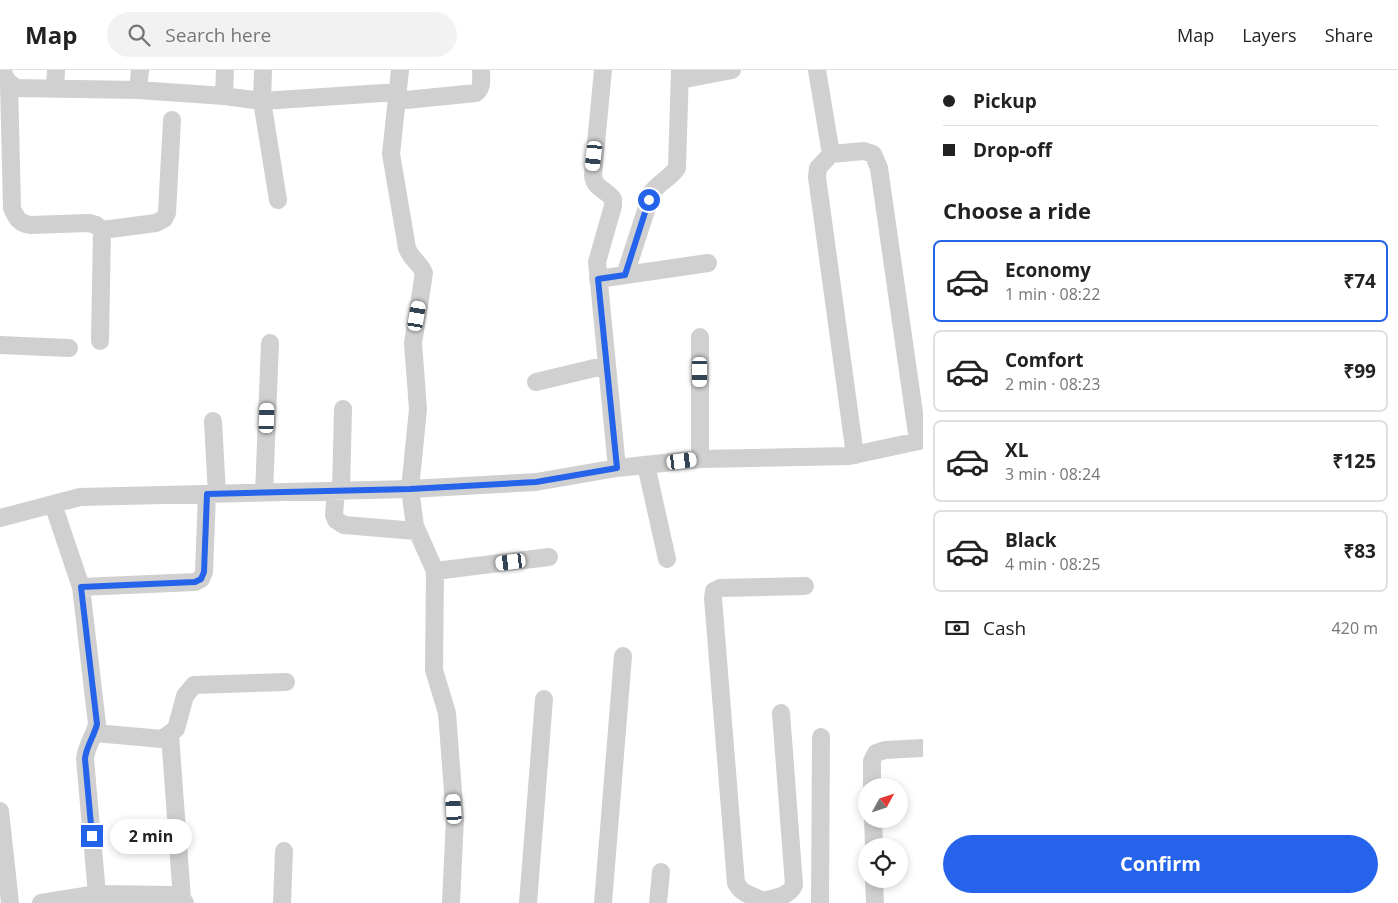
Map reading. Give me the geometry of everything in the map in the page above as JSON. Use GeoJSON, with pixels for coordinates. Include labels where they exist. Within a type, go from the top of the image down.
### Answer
{"type":"FeatureCollection","features":[{"type":"Feature","properties":{"kind":"street"},"geometry":{"type":"LineString","coordinates":[[55,88],[56,70]]}},
{"type":"Feature","properties":{"kind":"street"},"geometry":{"type":"LineString","coordinates":[[138,90],[140,70]]}},
{"type":"Feature","properties":{"kind":"street"},"geometry":{"type":"LineString","coordinates":[[224,96],[225,70]]}},
{"type":"Feature","properties":{"kind":"street"},"geometry":{"type":"LineString","coordinates":[[262,70],[262,101],[278,200]]}},
{"type":"Feature","properties":{"kind":"street"},"geometry":{"type":"LineString","coordinates":[[400,70],[391,143],[392,165],[407,248],[424,273],[413,343],[418,409],[410,489],[416,531],[435,571],[434,670],[447,713],[455,818],[451,903]]}},
{"type":"Feature","properties":{"kind":"street"},"geometry":{"type":"LineString","coordinates":[[6,77],[16,88],[138,90],[224,96],[262,101],[476,93],[482,84],[481,70]]}},
{"type":"Feature","properties":{"kind":"street"},"geometry":{"type":"LineString","coordinates":[[603,70],[592,175],[598,187],[608,193],[613,199],[613,206],[598,253],[598,279],[617,468]]}},
{"type":"Feature","properties":{"kind":"street"},"geometry":{"type":"LineString","coordinates":[[625,275],[652,192],[672,175],[677,168],[680,75],[732,70]]}},
{"type":"Feature","properties":{"kind":"street"},"geometry":{"type":"LineString","coordinates":[[817,70],[831,154]]}},
{"type":"Feature","properties":{"kind":"street"},"geometry":{"type":"LineString","coordinates":[[6,77],[12,208],[22,223],[30,225],[89,224],[96,225],[102,230],[156,223],[164,219],[167,213],[172,120]]}},
{"type":"Feature","properties":{"kind":"street"},"geometry":{"type":"LineString","coordinates":[[0,518],[80,497],[410,489],[536,482],[617,468],[700,459],[855,455],[920,441],[879,168],[873,154],[864,151],[831,154],[818,168],[817,177],[855,455]]}},
{"type":"Feature","properties":{"kind":"street"},"geometry":{"type":"LineString","coordinates":[[100,341],[102,230]]}},
{"type":"Feature","properties":{"kind":"street"},"geometry":{"type":"LineString","coordinates":[[598,279],[708,264]]}},
{"type":"Feature","properties":{"kind":"street"},"geometry":{"type":"LineString","coordinates":[[700,337],[700,459]]}},
{"type":"Feature","properties":{"kind":"street"},"geometry":{"type":"LineString","coordinates":[[264,493],[270,343]]}},
{"type":"Feature","properties":{"kind":"street"},"geometry":{"type":"LineString","coordinates":[[0,345],[69,348]]}},
{"type":"Feature","properties":{"kind":"street"},"geometry":{"type":"LineString","coordinates":[[536,382],[607,365]]}},
{"type":"Feature","properties":{"kind":"street"},"geometry":{"type":"LineString","coordinates":[[343,410],[338,491],[334,515],[339,523],[344,525],[416,531]]}},
{"type":"Feature","properties":{"kind":"street"},"geometry":{"type":"LineString","coordinates":[[81,587],[195,582],[201,579],[204,572],[212,494],[213,421]]}},
{"type":"Feature","properties":{"kind":"street"},"geometry":{"type":"LineString","coordinates":[[646,465],[667,559]]}},
{"type":"Feature","properties":{"kind":"street"},"geometry":{"type":"LineString","coordinates":[[53,504],[81,587],[97,724],[95,733],[86,750],[85,759],[97,894]]}},
{"type":"Feature","properties":{"kind":"street"},"geometry":{"type":"LineString","coordinates":[[435,571],[549,557]]}},
{"type":"Feature","properties":{"kind":"street"},"geometry":{"type":"LineString","coordinates":[[781,713],[794,885],[792,891],[763,902],[741,891],[736,883],[713,598],[714,591],[720,588],[805,586]]}},
{"type":"Feature","properties":{"kind":"street"},"geometry":{"type":"LineString","coordinates":[[603,903],[623,656]]}},
{"type":"Feature","properties":{"kind":"street"},"geometry":{"type":"LineString","coordinates":[[95,733],[162,739],[176,729],[185,696],[194,685],[286,682]]}},
{"type":"Feature","properties":{"kind":"street"},"geometry":{"type":"LineString","coordinates":[[528,903],[544,699]]}},
{"type":"Feature","properties":{"kind":"street"},"geometry":{"type":"LineString","coordinates":[[170,735],[184,901]]}},
{"type":"Feature","properties":{"kind":"street"},"geometry":{"type":"LineString","coordinates":[[820,903],[821,737]]}},
{"type":"Feature","properties":{"kind":"street"},"geometry":{"type":"LineString","coordinates":[[872,778],[872,761],[876,753],[885,750],[923,748]]}},
{"type":"Feature","properties":{"kind":"street"},"geometry":{"type":"LineString","coordinates":[[0,811],[10,903]]}},
{"type":"Feature","properties":{"kind":"street"},"geometry":{"type":"LineString","coordinates":[[282,903],[284,851]]}},
{"type":"Feature","properties":{"kind":"street"},"geometry":{"type":"LineString","coordinates":[[658,903],[661,872]]}},
{"type":"Feature","properties":{"kind":"street"},"geometry":{"type":"LineString","coordinates":[[874,888],[875,903]]}},
{"type":"Feature","properties":{"kind":"street"},"geometry":{"type":"LineString","coordinates":[[41,903],[97,894],[175,895],[184,901]]}},
{"type":"Feature","properties":{"kind":"route"},"geometry":{"type":"LineString","coordinates":[[92,836],[85,759],[86,750],[95,733],[97,724],[81,587],[195,582],[201,579],[204,572],[207,494],[410,489],[536,482],[617,468],[598,279],[625,275],[649,200]]}}]}
